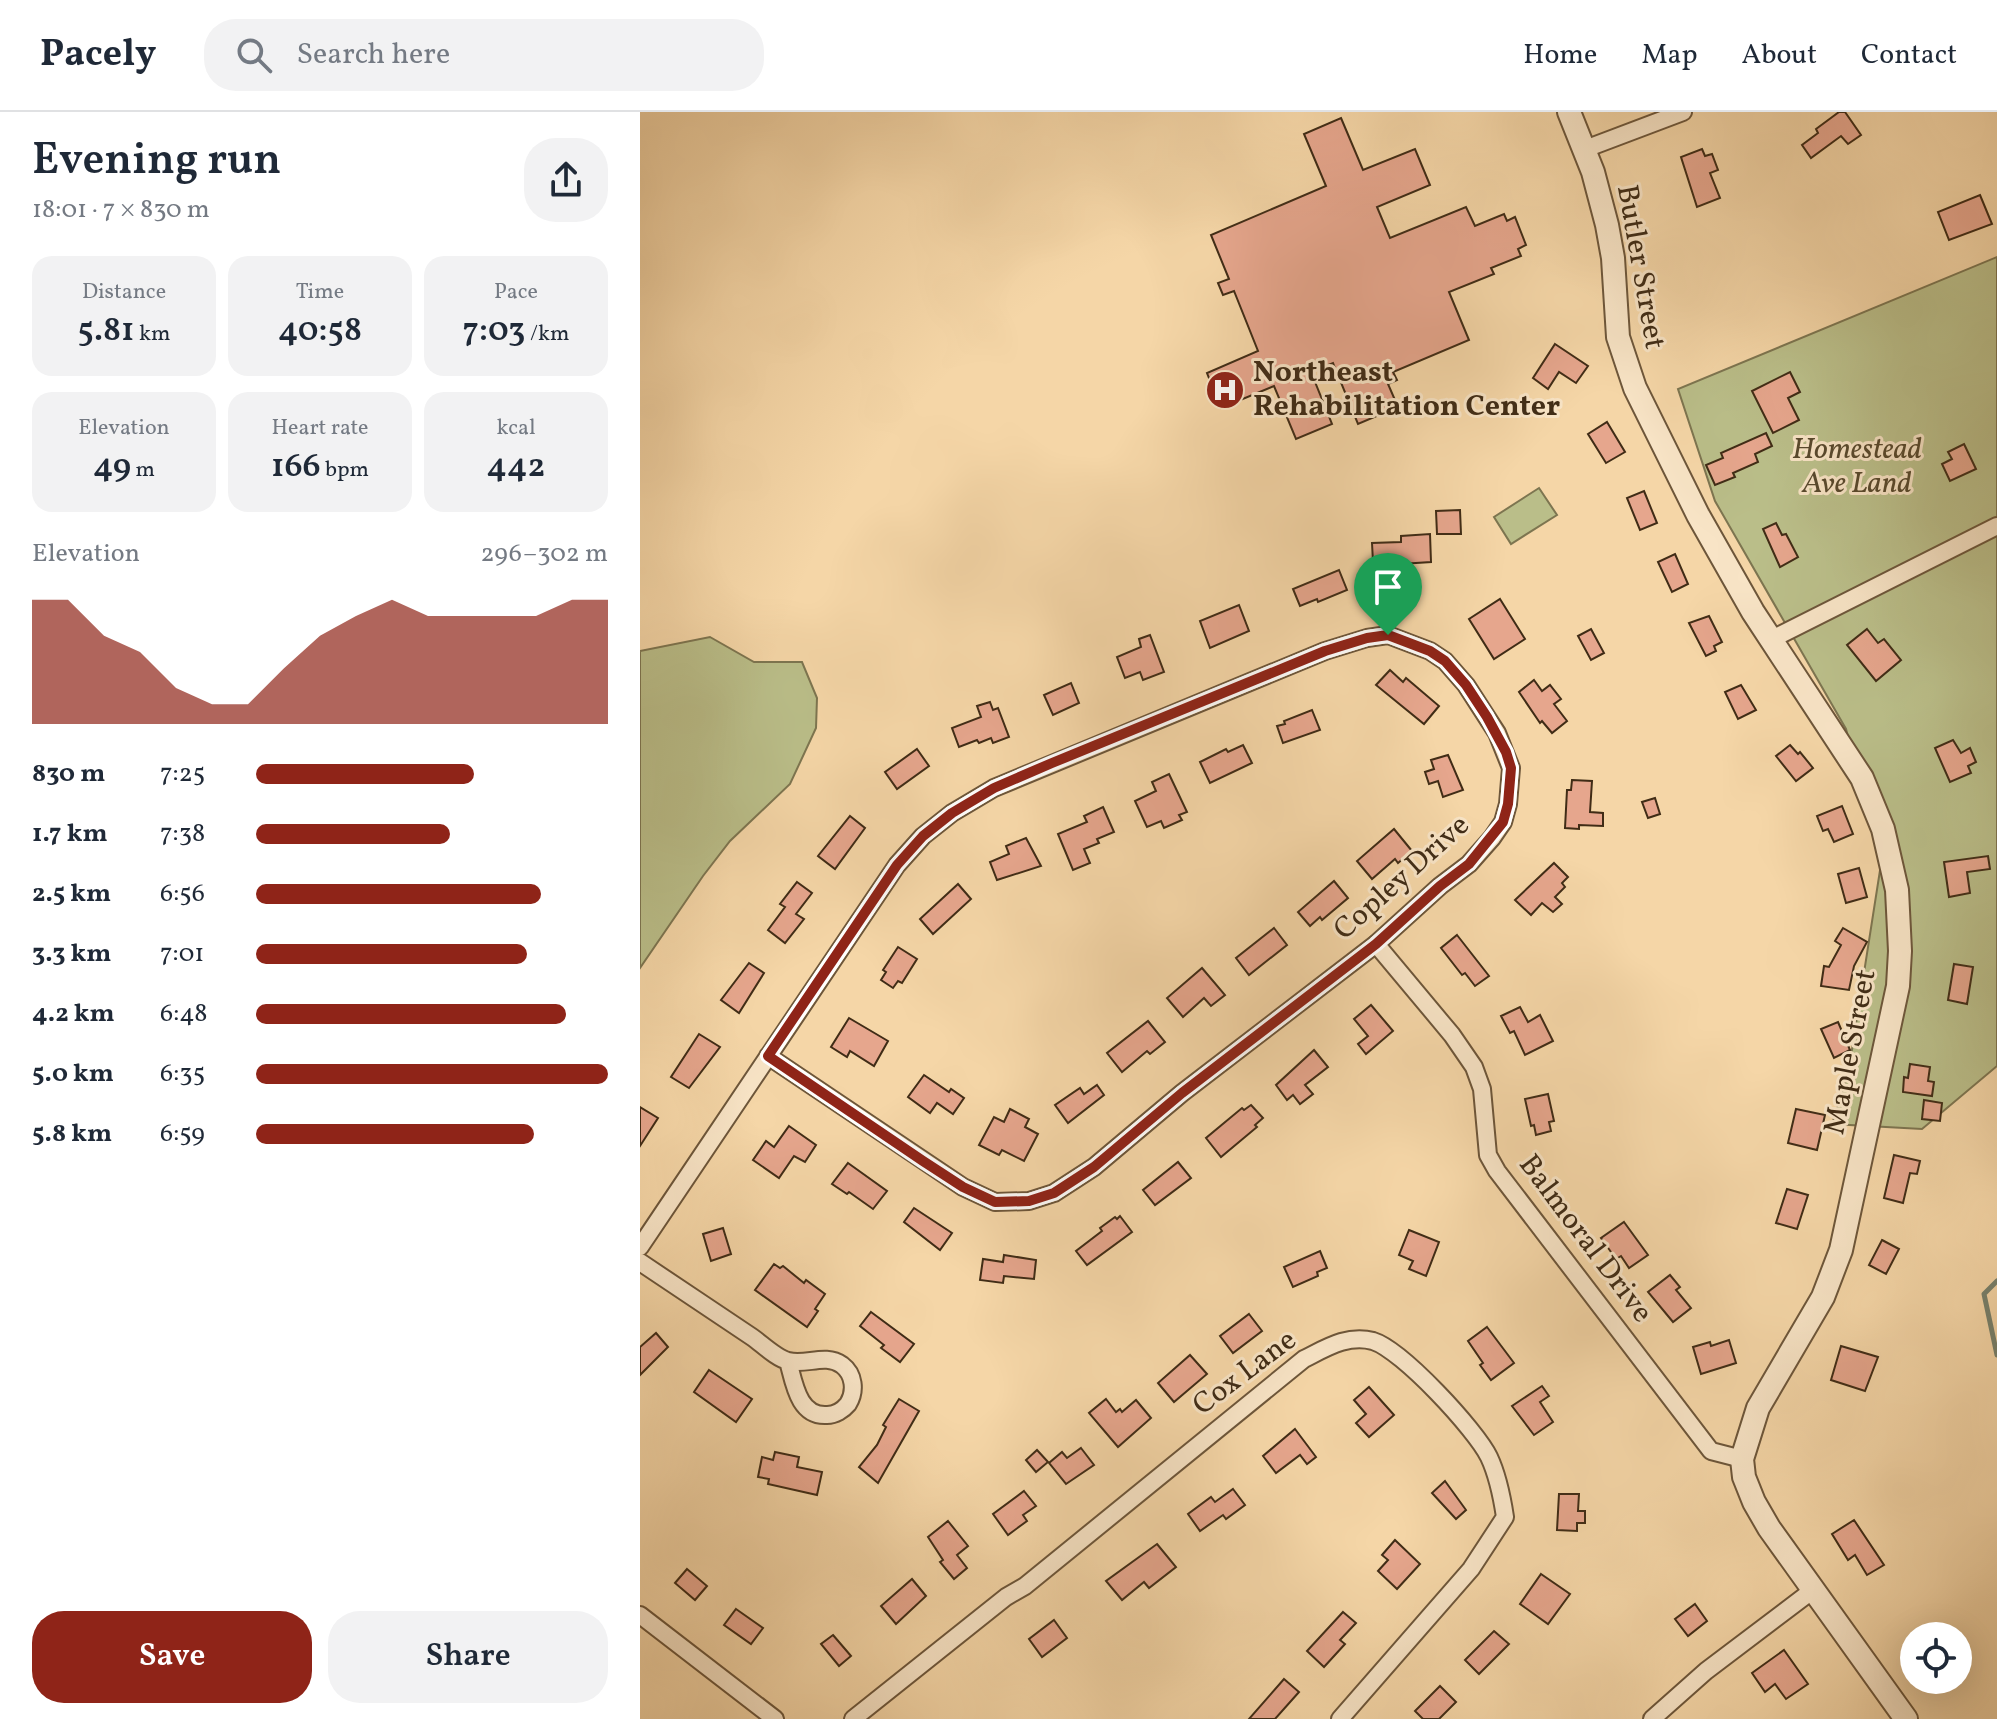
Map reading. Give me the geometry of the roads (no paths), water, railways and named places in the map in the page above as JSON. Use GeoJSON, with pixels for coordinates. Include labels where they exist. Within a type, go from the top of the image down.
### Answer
{"type":"FeatureCollection","features":[{"type":"Feature","properties":{"kind":"street","name":"Butler Street"},"geometry":{"type":"LineString","coordinates":[[1569,112],[1585,149],[1607,225],[1613,258],[1618,337],[1635,388]]}},
{"type":"Feature","properties":{"kind":"street"},"geometry":{"type":"LineString","coordinates":[[1585,149],[1683,112]]}},
{"type":"Feature","properties":{"kind":"street","name":"Maple Street"},"geometry":{"type":"LineString","coordinates":[[1635,388],[1698,515],[1770,640],[1849,756],[1874,804],[1897,890],[1898,986],[1847,1226],[1834,1273],[1811,1320],[1758,1408],[1742,1459]]}},
{"type":"Feature","properties":{"kind":"street"},"geometry":{"type":"LineString","coordinates":[[1770,640],[1997,526]]}},
{"type":"Feature","properties":{"kind":"street","name":"Copley Drive"},"geometry":{"type":"LineString","coordinates":[[640,1247],[768,1056],[897,865],[923,836],[952,813],[994,788],[1052,763],[1325,651],[1367,638],[1388,635],[1430,651],[1455,673],[1497,733],[1511,768],[1508,804],[1503,822],[1481,853],[1376,944],[1182,1093],[1094,1167],[1054,1193],[1029,1201],[995,1202],[963,1187],[768,1056]]}},
{"type":"Feature","properties":{"kind":"street","name":"Balmoral Drive"},"geometry":{"type":"LineString","coordinates":[[1376,944],[1452,1035],[1474,1067],[1482,1089],[1488,1155],[1497,1171],[1711,1451],[1742,1459]]}},
{"type":"Feature","properties":{"kind":"street"},"geometry":{"type":"LineString","coordinates":[[640,1262],[788,1361]]}},
{"type":"Feature","properties":{"kind":"street","name":"Cox Lane"},"geometry":{"type":"LineString","coordinates":[[853,1719],[1006,1597],[1025,1586],[1304,1359],[1342,1340],[1371,1340],[1390,1349],[1432,1388],[1481,1443],[1490,1458],[1505,1517],[1471,1569],[1340,1719]]}},
{"type":"Feature","properties":{"kind":"street"},"geometry":{"type":"LineString","coordinates":[[1742,1459],[1744,1477],[1754,1502],[1906,1719]]}},
{"type":"Feature","properties":{"kind":"street"},"geometry":{"type":"LineString","coordinates":[[1652,1719],[1706,1671],[1813,1590]]}},
{"type":"Feature","properties":{"kind":"street"},"geometry":{"type":"LineString","coordinates":[[640,1615],[775,1719]]}},
{"type":"Feature","properties":{"kind":"waterway"},"geometry":{"type":"LineString","coordinates":[[1997,1281],[1984,1294],[1997,1355]]}},
{"type":"Feature","properties":{"kind":"place","name":"Northeast Rehabilitation Center"},"geometry":{"type":"Point","coordinates":[1225,390]}},
{"type":"Feature","properties":{"kind":"park label","name":"Homestead Ave Land"},"geometry":{"type":"Point","coordinates":[1857,467]}}]}
